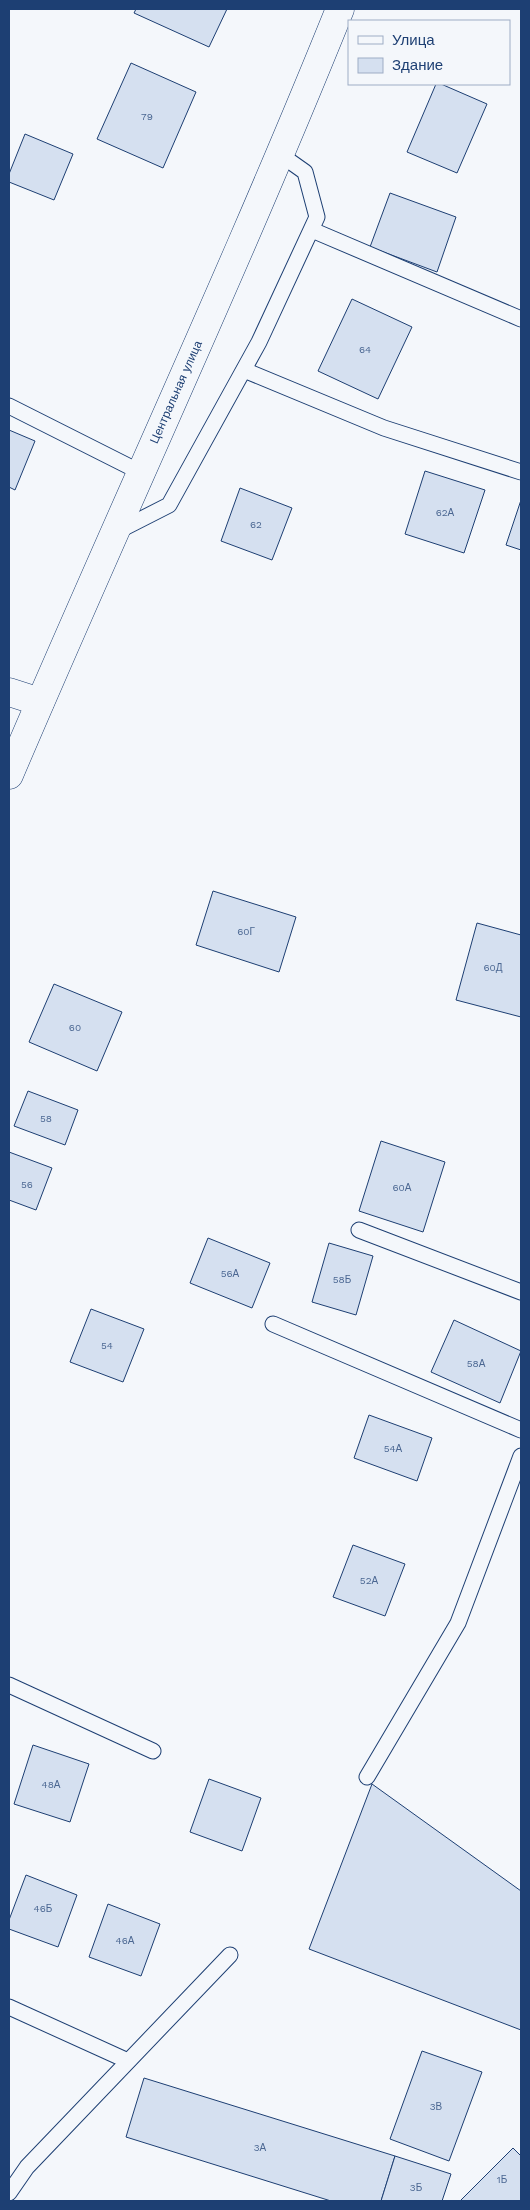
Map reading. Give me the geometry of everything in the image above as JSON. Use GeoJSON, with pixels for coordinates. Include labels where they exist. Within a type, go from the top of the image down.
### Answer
{"type":"FeatureCollection","features":[{"type":"Feature","properties":{"kind":"street","name":"Центральная улица"},"geometry":{"type":"LineString","coordinates":[[9,775],[113,533],[281,155],[340,9]]}},
{"type":"Feature","properties":{"kind":"street"},"geometry":{"type":"LineString","coordinates":[[9,692],[40,702]]}},
{"type":"Feature","properties":{"kind":"lane"},"geometry":{"type":"LineString","coordinates":[[113,533],[170,505],[244,370],[312,230],[317,217],[305,172],[281,155]]}},
{"type":"Feature","properties":{"kind":"lane"},"geometry":{"type":"LineString","coordinates":[[312,230],[521,319]]}},
{"type":"Feature","properties":{"kind":"lane"},"geometry":{"type":"LineString","coordinates":[[244,370],[384,428],[521,472]]}},
{"type":"Feature","properties":{"kind":"lane"},"geometry":{"type":"LineString","coordinates":[[9,406],[140,472]]}},
{"type":"Feature","properties":{"kind":"lane"},"geometry":{"type":"LineString","coordinates":[[359,1230],[521,1292]]}},
{"type":"Feature","properties":{"kind":"lane"},"geometry":{"type":"LineString","coordinates":[[273,1324],[521,1430]]}},
{"type":"Feature","properties":{"kind":"lane"},"geometry":{"type":"LineString","coordinates":[[367,1777],[458,1623],[521,1456]]}},
{"type":"Feature","properties":{"kind":"lane"},"geometry":{"type":"LineString","coordinates":[[9,1685],[153,1751]]}},
{"type":"Feature","properties":{"kind":"lane"},"geometry":{"type":"LineString","coordinates":[[9,2193],[27,2167],[230,1955]]}},
{"type":"Feature","properties":{"kind":"lane"},"geometry":{"type":"LineString","coordinates":[[9,2007],[128,2061]]}},
{"type":"Feature","properties":{"kind":"building"},"geometry":{"type":"Polygon","coordinates":[[[136,9],[227,9],[209,47],[134,13],[136,9]]]}},
{"type":"Feature","properties":{"kind":"building"},"geometry":{"type":"Polygon","coordinates":[[[131,63],[196,92],[163,168],[97,139],[131,63]]]}},
{"type":"Feature","properties":{"kind":"building"},"geometry":{"type":"Polygon","coordinates":[[[436,85],[443,85],[487,104],[457,173],[407,152],[436,85]]]}},
{"type":"Feature","properties":{"kind":"building"},"geometry":{"type":"Polygon","coordinates":[[[25,134],[73,154],[54,200],[9,182],[9,174],[25,134]]]}},
{"type":"Feature","properties":{"kind":"building"},"geometry":{"type":"Polygon","coordinates":[[[390,193],[456,217],[437,272],[370,247],[390,193]]]}},
{"type":"Feature","properties":{"kind":"building"},"geometry":{"type":"Polygon","coordinates":[[[352,299],[412,327],[378,399],[318,371],[352,299]]]}},
{"type":"Feature","properties":{"kind":"building"},"geometry":{"type":"Polygon","coordinates":[[[9,430],[35,441],[15,490],[9,487],[9,430]]]}},
{"type":"Feature","properties":{"kind":"building"},"geometry":{"type":"Polygon","coordinates":[[[425,471],[485,490],[464,553],[405,534],[425,471]]]}},
{"type":"Feature","properties":{"kind":"building"},"geometry":{"type":"Polygon","coordinates":[[[240,488],[292,508],[272,560],[221,541],[240,488]]]}},
{"type":"Feature","properties":{"kind":"building"},"geometry":{"type":"Polygon","coordinates":[[[521,500],[521,550],[506,545],[521,500]]]}},
{"type":"Feature","properties":{"kind":"building"},"geometry":{"type":"Polygon","coordinates":[[[213,891],[296,917],[279,972],[196,945],[213,891]]]}},
{"type":"Feature","properties":{"kind":"building"},"geometry":{"type":"Polygon","coordinates":[[[477,923],[521,935],[521,1017],[456,1000],[477,923]]]}},
{"type":"Feature","properties":{"kind":"building"},"geometry":{"type":"Polygon","coordinates":[[[54,984],[122,1012],[97,1071],[29,1042],[54,984]]]}},
{"type":"Feature","properties":{"kind":"building"},"geometry":{"type":"Polygon","coordinates":[[[28,1091],[78,1110],[65,1145],[14,1126],[28,1091]]]}},
{"type":"Feature","properties":{"kind":"building"},"geometry":{"type":"Polygon","coordinates":[[[381,1141],[445,1162],[423,1232],[359,1211],[381,1141]]]}},
{"type":"Feature","properties":{"kind":"building"},"geometry":{"type":"Polygon","coordinates":[[[9,1152],[52,1168],[36,1210],[9,1200],[9,1152]]]}},
{"type":"Feature","properties":{"kind":"building"},"geometry":{"type":"Polygon","coordinates":[[[208,1238],[270,1263],[252,1308],[190,1283],[208,1238]]]}},
{"type":"Feature","properties":{"kind":"building"},"geometry":{"type":"Polygon","coordinates":[[[329,1243],[373,1256],[356,1315],[312,1302],[329,1243]]]}},
{"type":"Feature","properties":{"kind":"building"},"geometry":{"type":"Polygon","coordinates":[[[91,1309],[144,1329],[123,1382],[70,1362],[91,1309]]]}},
{"type":"Feature","properties":{"kind":"building"},"geometry":{"type":"Polygon","coordinates":[[[454,1320],[521,1351],[500,1403],[431,1372],[454,1320]]]}},
{"type":"Feature","properties":{"kind":"building"},"geometry":{"type":"Polygon","coordinates":[[[369,1415],[432,1438],[417,1481],[354,1458],[369,1415]]]}},
{"type":"Feature","properties":{"kind":"building"},"geometry":{"type":"Polygon","coordinates":[[[353,1545],[405,1564],[385,1616],[333,1597],[353,1545]]]}},
{"type":"Feature","properties":{"kind":"building"},"geometry":{"type":"Polygon","coordinates":[[[33,1745],[89,1764],[70,1822],[14,1804],[33,1745]]]}},
{"type":"Feature","properties":{"kind":"building"},"geometry":{"type":"Polygon","coordinates":[[[209,1779],[261,1798],[242,1851],[190,1832],[209,1779]]]}},
{"type":"Feature","properties":{"kind":"building"},"geometry":{"type":"Polygon","coordinates":[[[372,1784],[521,1891],[521,2030],[309,1949],[372,1784]]]}},
{"type":"Feature","properties":{"kind":"building"},"geometry":{"type":"Polygon","coordinates":[[[26,1875],[77,1895],[58,1947],[9,1929],[9,1920],[26,1875]]]}},
{"type":"Feature","properties":{"kind":"building"},"geometry":{"type":"Polygon","coordinates":[[[108,1904],[160,1924],[141,1976],[89,1957],[108,1904]]]}},
{"type":"Feature","properties":{"kind":"building"},"geometry":{"type":"Polygon","coordinates":[[[422,2051],[482,2072],[449,2161],[390,2139],[422,2051]]]}},
{"type":"Feature","properties":{"kind":"building"},"geometry":{"type":"Polygon","coordinates":[[[144,2078],[395,2156],[381,2201],[331,2201],[126,2137],[144,2078]]]}},
{"type":"Feature","properties":{"kind":"building"},"geometry":{"type":"Polygon","coordinates":[[[513,2148],[521,2156],[521,2201],[460,2201],[513,2148]]]}},
{"type":"Feature","properties":{"kind":"building"},"geometry":{"type":"Polygon","coordinates":[[[395,2156],[451,2174],[442,2201],[381,2201],[395,2156]]]}}]}
